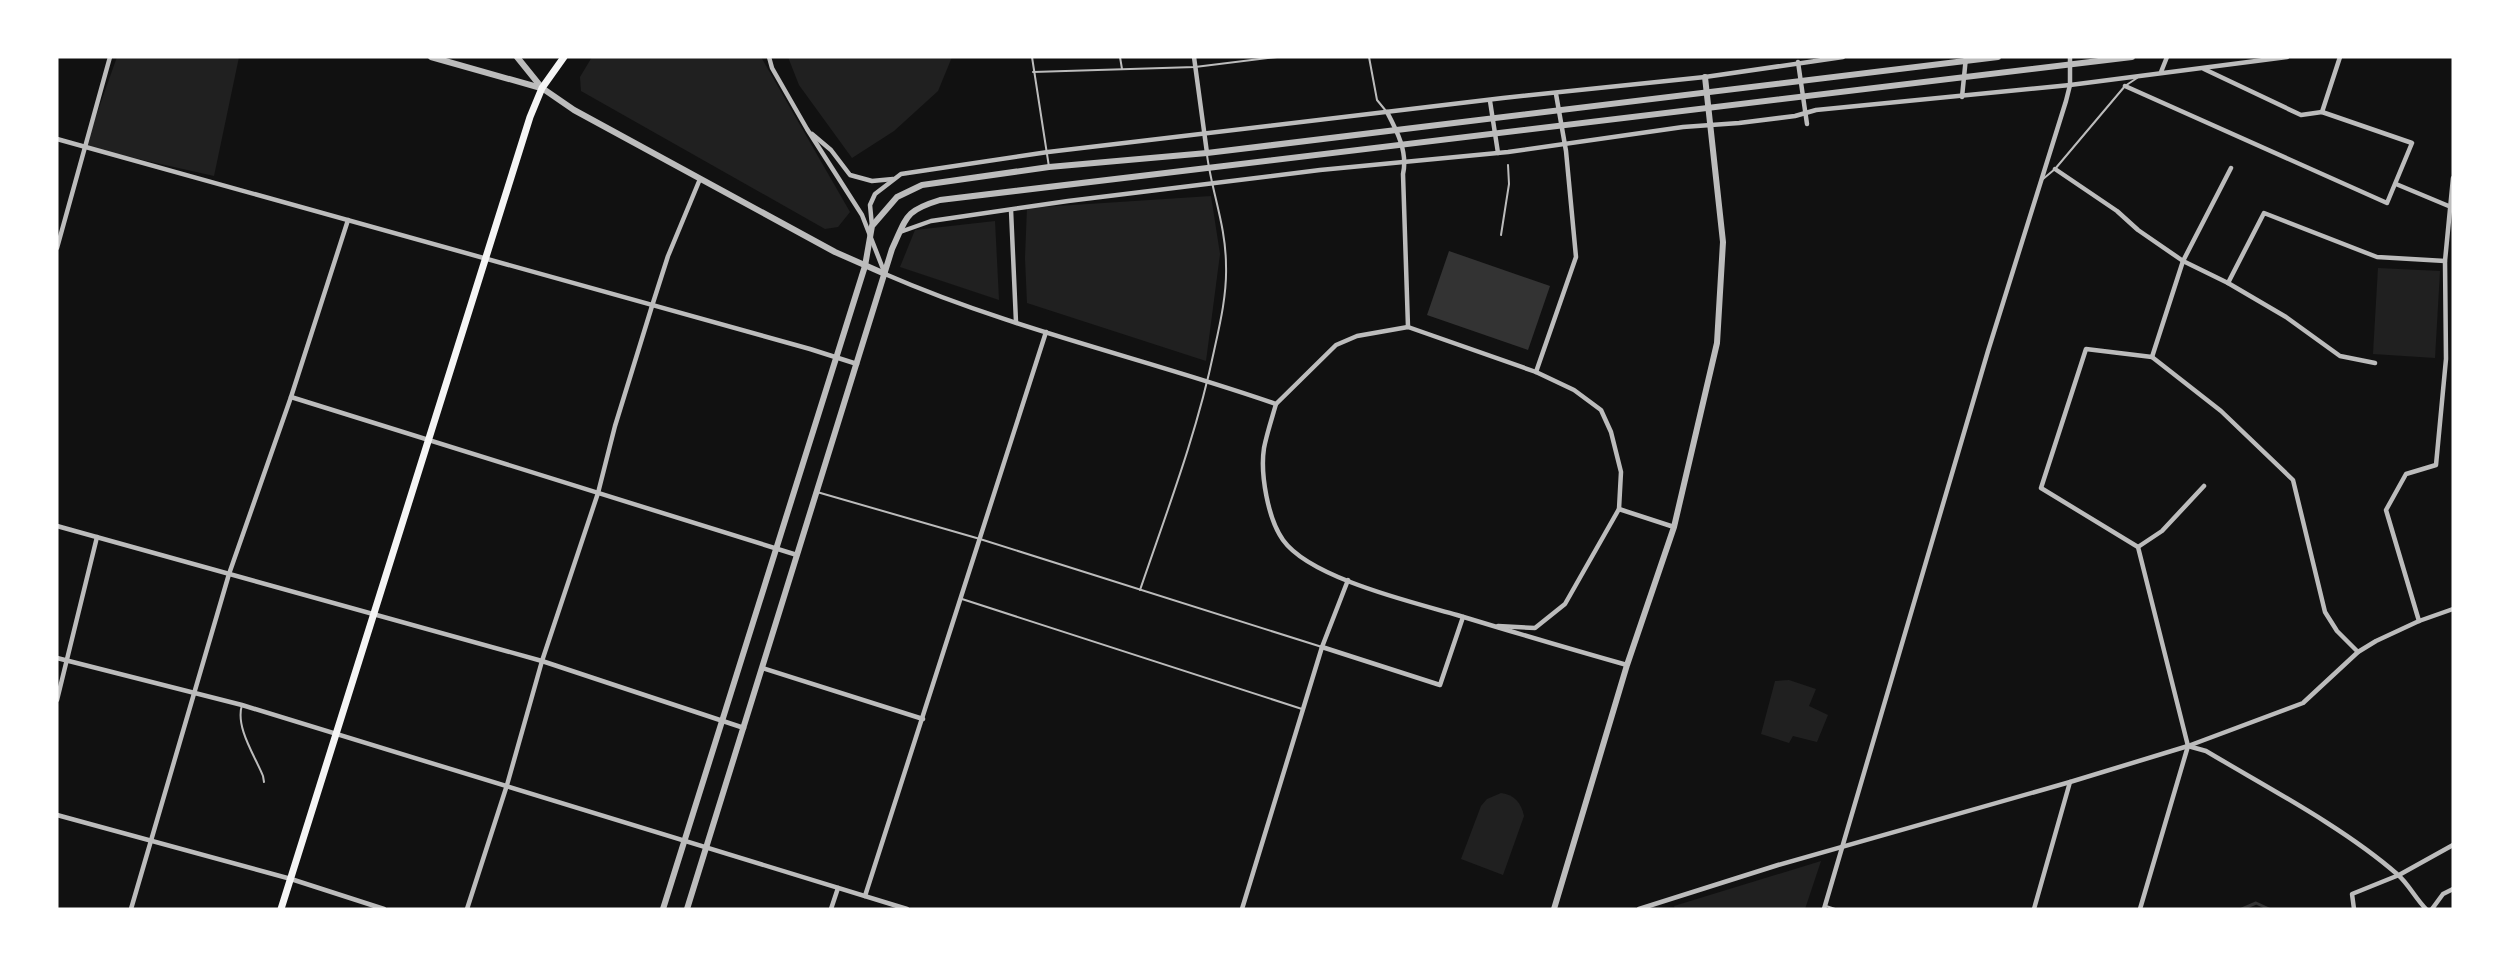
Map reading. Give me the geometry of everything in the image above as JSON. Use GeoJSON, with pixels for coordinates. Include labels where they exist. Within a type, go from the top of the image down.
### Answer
{"type":"FeatureCollection","features":[{"type":"Feature","properties":{"kind":"main road"},"geometry":{"type":"LineString","coordinates":[[281,909],[530,117],[542,88],[564,57]]}},
{"type":"Feature","properties":{"kind":"street"},"geometry":{"type":"LineString","coordinates":[[57,248],[110,57]]}},
{"type":"Feature","properties":{"kind":"street"},"geometry":{"type":"LineString","coordinates":[[431,57],[542,88]]}},
{"type":"Feature","properties":{"kind":"street"},"geometry":{"type":"LineString","coordinates":[[517,57],[542,88],[574,110],[834,252],[864,266],[962,304],[1046,332],[1208,380],[1276,404]]}},
{"type":"Feature","properties":{"kind":"street"},"geometry":{"type":"LineString","coordinates":[[769,57],[772,68],[807,129],[862,215],[885,274]]}},
{"type":"Feature","properties":{"kind":"street"},"geometry":{"type":"LineString","coordinates":[[1194,57],[1207,153]]}},
{"type":"Feature","properties":{"kind":"street"},"geometry":{"type":"LineString","coordinates":[[663,909],[864,266],[872,225],[870,205],[875,194],[901,174],[1048,152],[1705,77],[1843,57]]}},
{"type":"Feature","properties":{"kind":"street"},"geometry":{"type":"LineString","coordinates":[[872,225],[897,197],[922,185],[1049,167],[1207,153],[1492,117],[1801,82],[1966,59],[1998,57]]}},
{"type":"Feature","properties":{"kind":"street"},"geometry":{"type":"LineString","coordinates":[[1824,907],[1989,351],[2043,179],[2070,85],[2070,57]]}},
{"type":"Feature","properties":{"kind":"street"},"geometry":{"type":"LineString","coordinates":[[687,909],[885,274],[904,219],[920,206],[940,200],[1209,166],[2132,57]]}},
{"type":"Feature","properties":{"kind":"street"},"geometry":{"type":"LineString","coordinates":[[2161,72],[2167,57]]}},
{"type":"Feature","properties":{"kind":"street"},"geometry":{"type":"LineString","coordinates":[[900,232],[931,221],[1068,201],[1320,170],[1498,153],[1805,113],[2070,85],[2287,57]]}},
{"type":"Feature","properties":{"kind":"street"},"geometry":{"type":"LineString","coordinates":[[2322,112],[2340,57]]}},
{"type":"Feature","properties":{"kind":"street"},"geometry":{"type":"LineString","coordinates":[[1962,97],[1966,59]]}},
{"type":"Feature","properties":{"kind":"street"},"geometry":{"type":"LineString","coordinates":[[1798,62],[1807,124]]}},
{"type":"Feature","properties":{"kind":"street"},"geometry":{"type":"LineString","coordinates":[[2125,86],[2387,203],[2412,143],[2322,112],[2301,115],[2202,68]]}},
{"type":"Feature","properties":{"kind":"street"},"geometry":{"type":"LineString","coordinates":[[1554,909],[1628,665],[1674,527],[1717,343],[1723,242],[1705,77]]}},
{"type":"Feature","properties":{"kind":"street"},"geometry":{"type":"LineString","coordinates":[[1536,372],[1576,257],[1566,151],[1556,94]]}},
{"type":"Feature","properties":{"kind":"street"},"geometry":{"type":"LineString","coordinates":[[1490,101],[1498,153]]}},
{"type":"Feature","properties":{"kind":"street"},"geometry":{"type":"LineString","coordinates":[[1387,112],[1396,129],[1406,163],[1403,174],[1408,327]]}},
{"type":"Feature","properties":{"kind":"street"},"geometry":{"type":"LineString","coordinates":[[807,129],[831,150],[850,175],[872,181],[895,179]]}},
{"type":"Feature","properties":{"kind":"street"},"geometry":{"type":"LineString","coordinates":[[57,139],[857,364]]}},
{"type":"Feature","properties":{"kind":"street"},"geometry":{"type":"LineString","coordinates":[[2152,357],[2183,261],[2231,168]]}},
{"type":"Feature","properties":{"kind":"street"},"geometry":{"type":"LineString","coordinates":[[2055,169],[2117,211],[2138,230],[2183,261],[2228,283],[2286,317],[2340,356],[2375,363]]}},
{"type":"Feature","properties":{"kind":"street"},"geometry":{"type":"LineString","coordinates":[[2419,621],[2386,510],[2406,474],[2436,465],[2445,359],[2445,261],[2453,178]]}},
{"type":"Feature","properties":{"kind":"street"},"geometry":{"type":"LineString","coordinates":[[467,909],[507,785],[542,661],[598,493],[615,426],[652,306],[668,256],[699,179]]}},
{"type":"Feature","properties":{"kind":"street"},"geometry":{"type":"LineString","coordinates":[[2396,184],[2451,208]]}},
{"type":"Feature","properties":{"kind":"street"},"geometry":{"type":"LineString","coordinates":[[1011,210],[1016,322]]}},
{"type":"Feature","properties":{"kind":"street"},"geometry":{"type":"LineString","coordinates":[[2228,283],[2264,213],[2377,257],[2445,261]]}},
{"type":"Feature","properties":{"kind":"street"},"geometry":{"type":"LineString","coordinates":[[131,909],[229,574],[291,397],[348,220]]}},
{"type":"Feature","properties":{"kind":"street"},"geometry":{"type":"LineString","coordinates":[[1488,626],[1535,628],[1565,604],[1619,509],[1621,472],[1611,432],[1601,410],[1574,390],[1536,372],[1408,327],[1365,334],[1336,345],[1276,404],[1264,450],[1269,514],[1284,541],[1304,560],[1348,580],[1488,626],[1628,665]]}},
{"type":"Feature","properties":{"kind":"street"},"geometry":{"type":"LineString","coordinates":[[865,896],[1046,332]]}},
{"type":"Feature","properties":{"kind":"street"},"geometry":{"type":"LineString","coordinates":[[2140,909],[2188,746],[2138,548],[2041,488],[2086,349],[2152,357],[2221,411],[2293,480],[2325,612],[2337,631],[2358,652]]}},
{"type":"Feature","properties":{"kind":"street"},"geometry":{"type":"LineString","coordinates":[[291,397],[797,555]]}},
{"type":"Feature","properties":{"kind":"street"},"geometry":{"type":"LineString","coordinates":[[2138,548],[2162,531],[2204,486]]}},
{"type":"Feature","properties":{"kind":"street"},"geometry":{"type":"LineString","coordinates":[[1619,509],[1674,527]]}},
{"type":"Feature","properties":{"kind":"street"},"geometry":{"type":"LineString","coordinates":[[57,526],[542,661],[723,719],[744,728]]}},
{"type":"Feature","properties":{"kind":"street"},"geometry":{"type":"LineString","coordinates":[[57,700],[69,659],[97,537]]}},
{"type":"Feature","properties":{"kind":"street"},"geometry":{"type":"LineString","coordinates":[[1242,909],[1305,710],[1322,647],[1348,580]]}},
{"type":"Feature","properties":{"kind":"street"},"geometry":{"type":"LineString","coordinates":[[1639,909],[1778,865],[2188,746],[2303,703],[2358,652],[2419,621],[2453,609]]}},
{"type":"Feature","properties":{"kind":"street"},"geometry":{"type":"LineString","coordinates":[[1322,647],[1440,685],[1463,617]]}},
{"type":"Feature","properties":{"kind":"street"},"geometry":{"type":"LineString","coordinates":[[57,658],[69,659],[242,705],[907,909]]}},
{"type":"Feature","properties":{"kind":"street"},"geometry":{"type":"LineString","coordinates":[[762,669],[923,719]]}},
{"type":"Feature","properties":{"kind":"street"},"geometry":{"type":"LineString","coordinates":[[2188,746],[2206,751],[2332,826],[2399,875],[2416,899],[2427,909]]}},
{"type":"Feature","properties":{"kind":"street"},"geometry":{"type":"LineString","coordinates":[[2034,909],[2070,782]]}},
{"type":"Feature","properties":{"kind":"street"},"geometry":{"type":"LineString","coordinates":[[57,815],[291,879],[384,909]]}},
{"type":"Feature","properties":{"kind":"street"},"geometry":{"type":"LineString","coordinates":[[2354,909],[2352,894],[2399,875],[2453,845]]}},
{"type":"Feature","properties":{"kind":"street"},"geometry":{"type":"LineString","coordinates":[[831,909],[838,888]]}},
{"type":"Feature","properties":{"kind":"street"},"geometry":{"type":"LineString","coordinates":[[2432,909],[2443,894],[2453,889]]}},
{"type":"Feature","properties":{"kind":"lane"},"geometry":{"type":"LineString","coordinates":[[1032,57],[1049,167]]}},
{"type":"Feature","properties":{"kind":"lane"},"geometry":{"type":"LineString","coordinates":[[1120,57],[1122,69]]}},
{"type":"Feature","properties":{"kind":"lane"},"geometry":{"type":"LineString","coordinates":[[1033,72],[1195,67],[1277,57]]}},
{"type":"Feature","properties":{"kind":"lane"},"geometry":{"type":"LineString","coordinates":[[1369,57],[1377,100],[1387,112]]}},
{"type":"Feature","properties":{"kind":"lane"},"geometry":{"type":"LineString","coordinates":[[2043,179],[2055,169],[2125,86],[2148,74]]}},
{"type":"Feature","properties":{"kind":"lane"},"geometry":{"type":"LineString","coordinates":[[1140,590],[1183,468],[1208,380],[1220,321],[1226,267],[1221,214],[1211,185],[1207,153]]}},
{"type":"Feature","properties":{"kind":"lane"},"geometry":{"type":"LineString","coordinates":[[1501,235],[1509,184],[1508,165]]}},
{"type":"Feature","properties":{"kind":"lane"},"geometry":{"type":"LineString","coordinates":[[2445,359],[2453,359]]}},
{"type":"Feature","properties":{"kind":"lane"},"geometry":{"type":"LineString","coordinates":[[817,492],[980,539],[1322,647]]}},
{"type":"Feature","properties":{"kind":"lane"},"geometry":{"type":"LineString","coordinates":[[961,599],[1305,710]]}},
{"type":"Feature","properties":{"kind":"lane"},"geometry":{"type":"LineString","coordinates":[[242,705],[240,712],[242,727],[264,782]]}},
{"type":"Feature","properties":{"kind":"lane"},"geometry":{"type":"LineString","coordinates":[[1660,903],[1661,909]]}},
{"type":"Feature","properties":{"kind":"lane"},"geometry":{"type":"LineString","coordinates":[[1824,907],[1835,909]]}},
{"type":"Feature","properties":{"kind":"shaded area"},"geometry":{"type":"Polygon","coordinates":[[[117,57],[239,57],[214,176],[85,147],[117,57]]]}},
{"type":"Feature","properties":{"kind":"shaded area"},"geometry":{"type":"Polygon","coordinates":[[[592,57],[761,57],[850,212],[838,227],[825,229],[581,91],[580,77],[592,57]]]}},
{"type":"Feature","properties":{"kind":"shaded area"},"geometry":{"type":"Polygon","coordinates":[[[788,57],[952,57],[938,91],[894,131],[852,158],[799,85],[788,57]]]}},
{"type":"Feature","properties":{"kind":"shaded area"},"geometry":{"type":"Polygon","coordinates":[[[1211,196],[1220,254],[1206,361],[1027,303],[1025,258],[1027,208],[1211,196]]]}},
{"type":"Feature","properties":{"kind":"shaded area"},"geometry":{"type":"Polygon","coordinates":[[[995,221],[999,300],[900,267],[915,230],[995,221]]]}},
{"type":"Feature","properties":{"kind":"shaded area"},"geometry":{"type":"Polygon","coordinates":[[[1449,251],[1550,286],[1528,350],[1427,315],[1449,251]]]}},
{"type":"Feature","properties":{"kind":"shaded area"},"geometry":{"type":"Polygon","coordinates":[[[2378,268],[2440,271],[2435,358],[2373,354],[2378,268]]]}},
{"type":"Feature","properties":{"kind":"shaded area"},"geometry":{"type":"Polygon","coordinates":[[[1789,680],[1816,689],[1809,706],[1828,715],[1817,742],[1793,736],[1789,743],[1761,734],[1775,681],[1789,680]]]}},
{"type":"Feature","properties":{"kind":"shaded area"},"geometry":{"type":"Polygon","coordinates":[[[1501,793],[1517,800],[1524,816],[1503,875],[1461,859],[1481,806],[1487,799],[1501,793]]]}},
{"type":"Feature","properties":{"kind":"shaded area"},"geometry":{"type":"Polygon","coordinates":[[[1821,861],[1805,909],[1675,909],[1674,906],[1821,861]]]}},
{"type":"Feature","properties":{"kind":"waterway"},"geometry":{"type":"LineString","coordinates":[[2242,909],[2256,903],[2269,909]]}}]}
